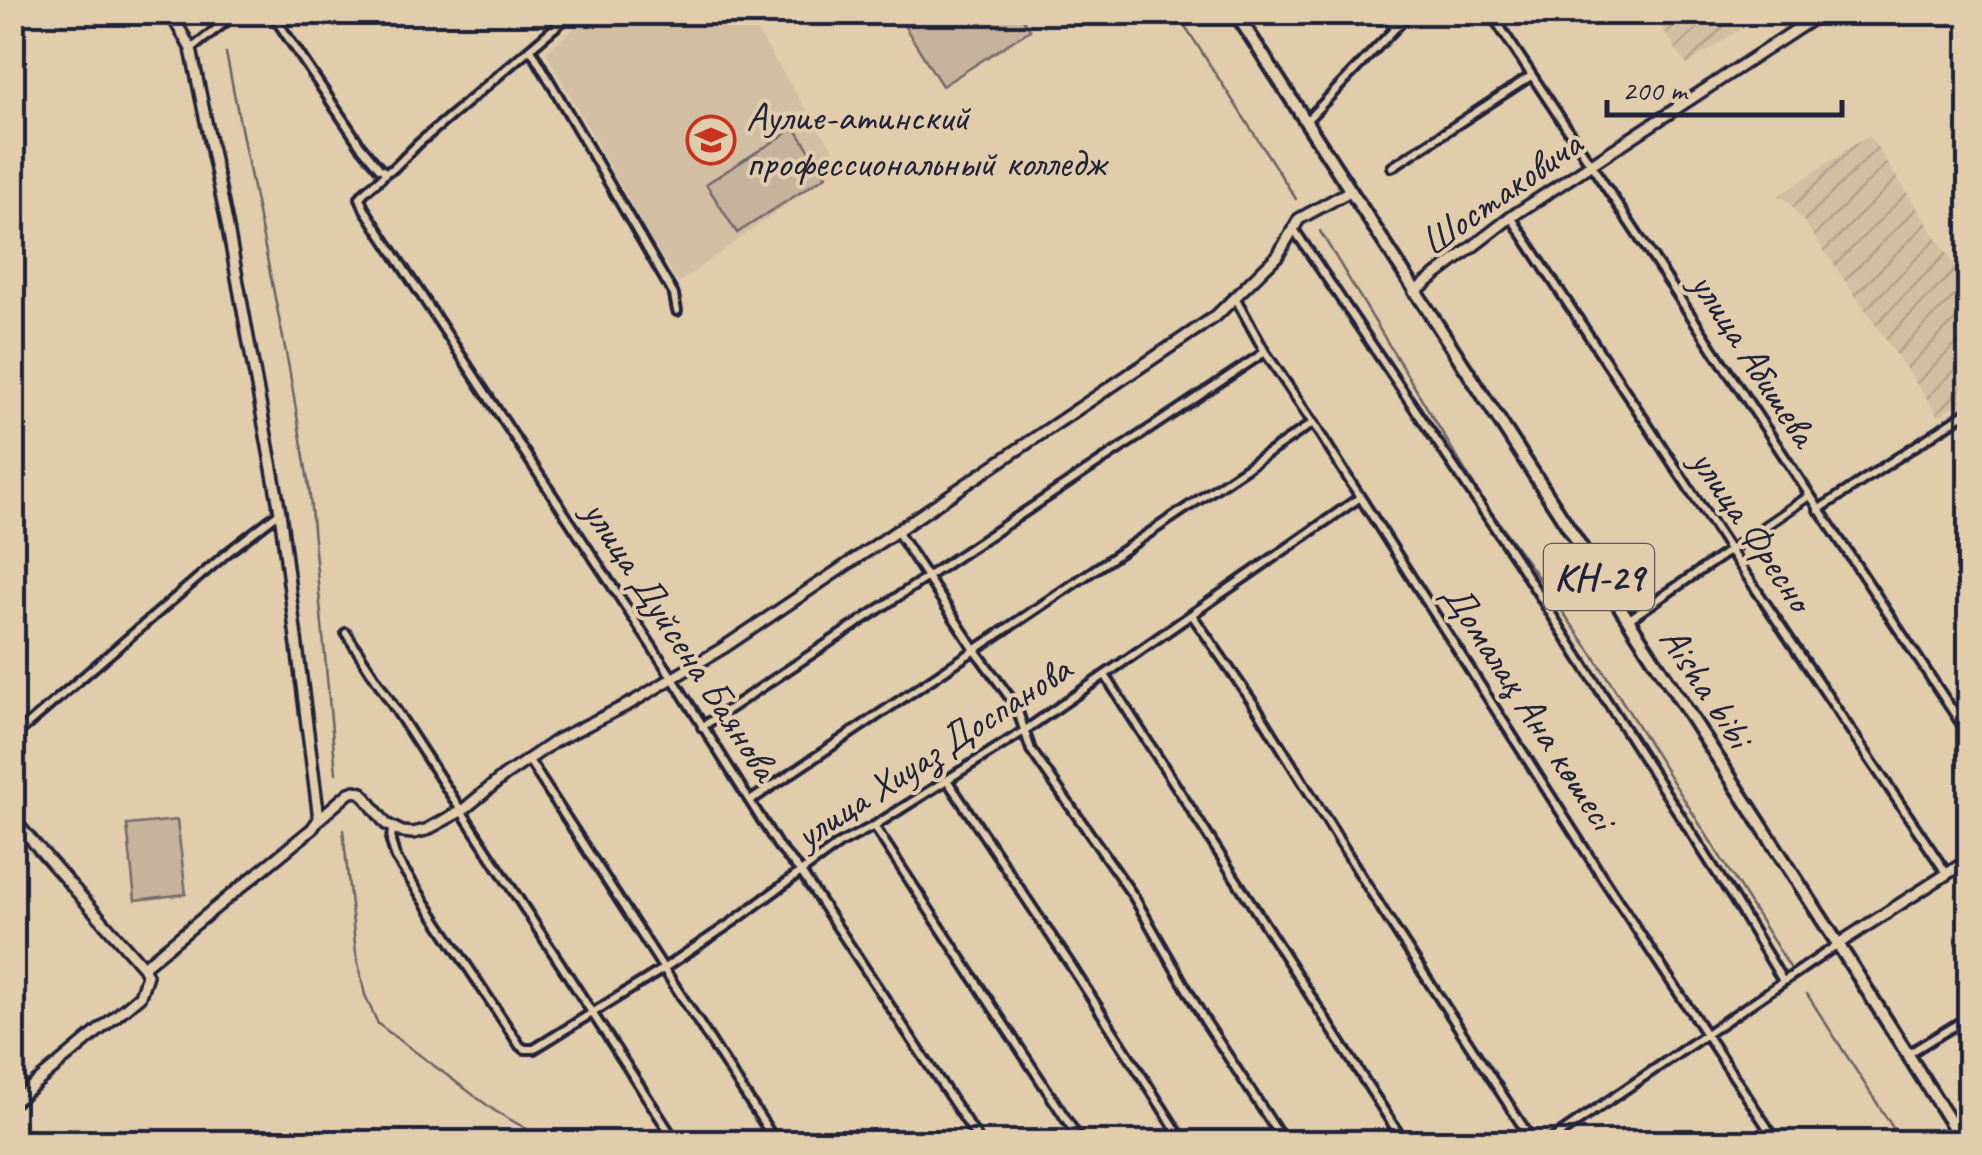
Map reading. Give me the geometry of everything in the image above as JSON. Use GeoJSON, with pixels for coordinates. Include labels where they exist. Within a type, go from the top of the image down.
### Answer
{"type":"FeatureCollection","features":[{"type":"Feature","properties":{"kind":"main road","name":"Aisha bibi"},"geometry":{"type":"LineString","coordinates":[[1235,12],[1963,1142]]}},
{"type":"Feature","properties":{"kind":"street"},"geometry":{"type":"LineString","coordinates":[[170,12],[190,49],[228,223],[280,512],[319,820]]}},
{"type":"Feature","properties":{"kind":"street"},"geometry":{"type":"LineString","coordinates":[[190,49],[238,12]]}},
{"type":"Feature","properties":{"kind":"street"},"geometry":{"type":"LineString","coordinates":[[270,12],[360,145],[386,172],[573,12]]}},
{"type":"Feature","properties":{"kind":"street"},"geometry":{"type":"LineString","coordinates":[[1385,12],[1395,28]]}},
{"type":"Feature","properties":{"kind":"street"},"geometry":{"type":"LineString","coordinates":[[1306,121],[1411,12]]}},
{"type":"Feature","properties":{"kind":"street","name":"улица Абишева"},"geometry":{"type":"LineString","coordinates":[[1490,12],[1970,737]]}},
{"type":"Feature","properties":{"kind":"street","name":"Шостаковича"},"geometry":{"type":"LineString","coordinates":[[1414,292],[1512,217],[1823,12]]}},
{"type":"Feature","properties":{"kind":"street"},"geometry":{"type":"LineString","coordinates":[[531,49],[674,294],[677,310]]}},
{"type":"Feature","properties":{"kind":"street"},"geometry":{"type":"LineString","coordinates":[[1392,167],[1532,76]]}},
{"type":"Feature","properties":{"kind":"street","name":"улица Дуйсена Баянова"},"geometry":{"type":"LineString","coordinates":[[386,172],[380,182],[362,194],[364,208],[778,846],[802,872],[980,1142]]}},
{"type":"Feature","properties":{"kind":"street"},"geometry":{"type":"LineString","coordinates":[[143,967],[312,829],[349,793],[362,793],[392,828],[413,833],[426,830],[463,810],[557,740],[601,720],[722,648],[1216,316],[1278,255],[1296,223],[1327,201],[1350,191]]}},
{"type":"Feature","properties":{"kind":"street","name":"улица Фресно"},"geometry":{"type":"LineString","coordinates":[[1512,217],[1728,549],[1947,874]]}},
{"type":"Feature","properties":{"kind":"street"},"geometry":{"type":"LineString","coordinates":[[1296,223],[1785,979]]}},
{"type":"Feature","properties":{"kind":"street","name":"Домалақ Ана көшесі"},"geometry":{"type":"LineString","coordinates":[[1236,298],[1265,352],[1777,1142]]}},
{"type":"Feature","properties":{"kind":"street"},"geometry":{"type":"LineString","coordinates":[[702,727],[1265,352]]}},
{"type":"Feature","properties":{"kind":"street"},"geometry":{"type":"LineString","coordinates":[[1818,510],[1970,410]]}},
{"type":"Feature","properties":{"kind":"street"},"geometry":{"type":"LineString","coordinates":[[750,801],[1313,424]]}},
{"type":"Feature","properties":{"kind":"street"},"geometry":{"type":"LineString","coordinates":[[1627,620],[1809,496]]}},
{"type":"Feature","properties":{"kind":"street","name":"улица Хиуаз Доспанова"},"geometry":{"type":"LineString","coordinates":[[392,828],[396,858],[520,1046],[534,1049],[663,969],[838,844],[874,826],[1024,731],[1360,498]]}},
{"type":"Feature","properties":{"kind":"street"},"geometry":{"type":"LineString","coordinates":[[12,738],[280,512]]}},
{"type":"Feature","properties":{"kind":"street"},"geometry":{"type":"LineString","coordinates":[[896,530],[1016,706],[1031,750],[1134,898],[1206,1021],[1284,1142]]}},
{"type":"Feature","properties":{"kind":"street"},"geometry":{"type":"LineString","coordinates":[[1192,616],[1258,710],[1533,1142]]}},
{"type":"Feature","properties":{"kind":"street"},"geometry":{"type":"LineString","coordinates":[[346,633],[676,1142]]}},
{"type":"Feature","properties":{"kind":"street"},"geometry":{"type":"LineString","coordinates":[[1105,675],[1404,1142]]}},
{"type":"Feature","properties":{"kind":"street"},"geometry":{"type":"LineString","coordinates":[[528,759],[776,1142]]}},
{"type":"Feature","properties":{"kind":"street"},"geometry":{"type":"LineString","coordinates":[[947,780],[1184,1142]]}},
{"type":"Feature","properties":{"kind":"street"},"geometry":{"type":"LineString","coordinates":[[12,818],[147,975],[140,996],[12,1103]]}},
{"type":"Feature","properties":{"kind":"street"},"geometry":{"type":"LineString","coordinates":[[874,826],[1081,1142]]}},
{"type":"Feature","properties":{"kind":"street"},"geometry":{"type":"LineString","coordinates":[[1548,1142],[1808,963],[1970,859]]}},
{"type":"Feature","properties":{"kind":"street"},"geometry":{"type":"LineString","coordinates":[[1907,1055],[1970,1016]]}},
{"type":"Feature","properties":{"kind":"shaded area","name":"Аулие-атинский профессиональный колледж"},"geometry":{"type":"Polygon","coordinates":[[[592,13],[745,13],[843,164],[678,283],[546,52],[592,13]]]}},
{"type":"Feature","properties":{"kind":"shaded area"},"geometry":{"type":"Polygon","coordinates":[[[928,13],[1019,13],[1030,30],[942,86],[905,27],[928,13]]]}},
{"type":"Feature","properties":{"kind":"shaded area"},"geometry":{"type":"Polygon","coordinates":[[[1652,13],[1764,13],[1687,65],[1652,13]]]}},
{"type":"Feature","properties":{"kind":"shaded area"},"geometry":{"type":"Polygon","coordinates":[[[795,128],[826,176],[737,233],[706,184],[795,128]]]}},
{"type":"Feature","properties":{"kind":"shaded area"},"geometry":{"type":"Polygon","coordinates":[[[1869,135],[1969,287],[1969,397],[1939,416],[1812,233],[1788,201],[1779,196],[1869,135]]]}},
{"type":"Feature","properties":{"kind":"shaded area"},"geometry":{"type":"Polygon","coordinates":[[[177,820],[186,894],[135,900],[127,825],[177,820]]]}},
{"type":"Feature","properties":{"kind":"waterway"},"geometry":{"type":"LineString","coordinates":[[1176,12],[1296,199]]}},
{"type":"Feature","properties":{"kind":"waterway"},"geometry":{"type":"LineString","coordinates":[[226,53],[309,487],[336,773]]}},
{"type":"Feature","properties":{"kind":"waterway"},"geometry":{"type":"LineString","coordinates":[[1320,231],[1483,500],[1592,653],[1796,977]]}},
{"type":"Feature","properties":{"kind":"waterway"},"geometry":{"type":"LineString","coordinates":[[343,830],[356,953],[365,995],[378,1024],[495,1111],[550,1142]]}},
{"type":"Feature","properties":{"kind":"waterway"},"geometry":{"type":"LineString","coordinates":[[1807,994],[1902,1142]]}},
{"type":"Feature","properties":{"kind":"place","name":"Аулие-атинский профессиональный колледж"},"geometry":{"type":"Point","coordinates":[711,140]}}]}
